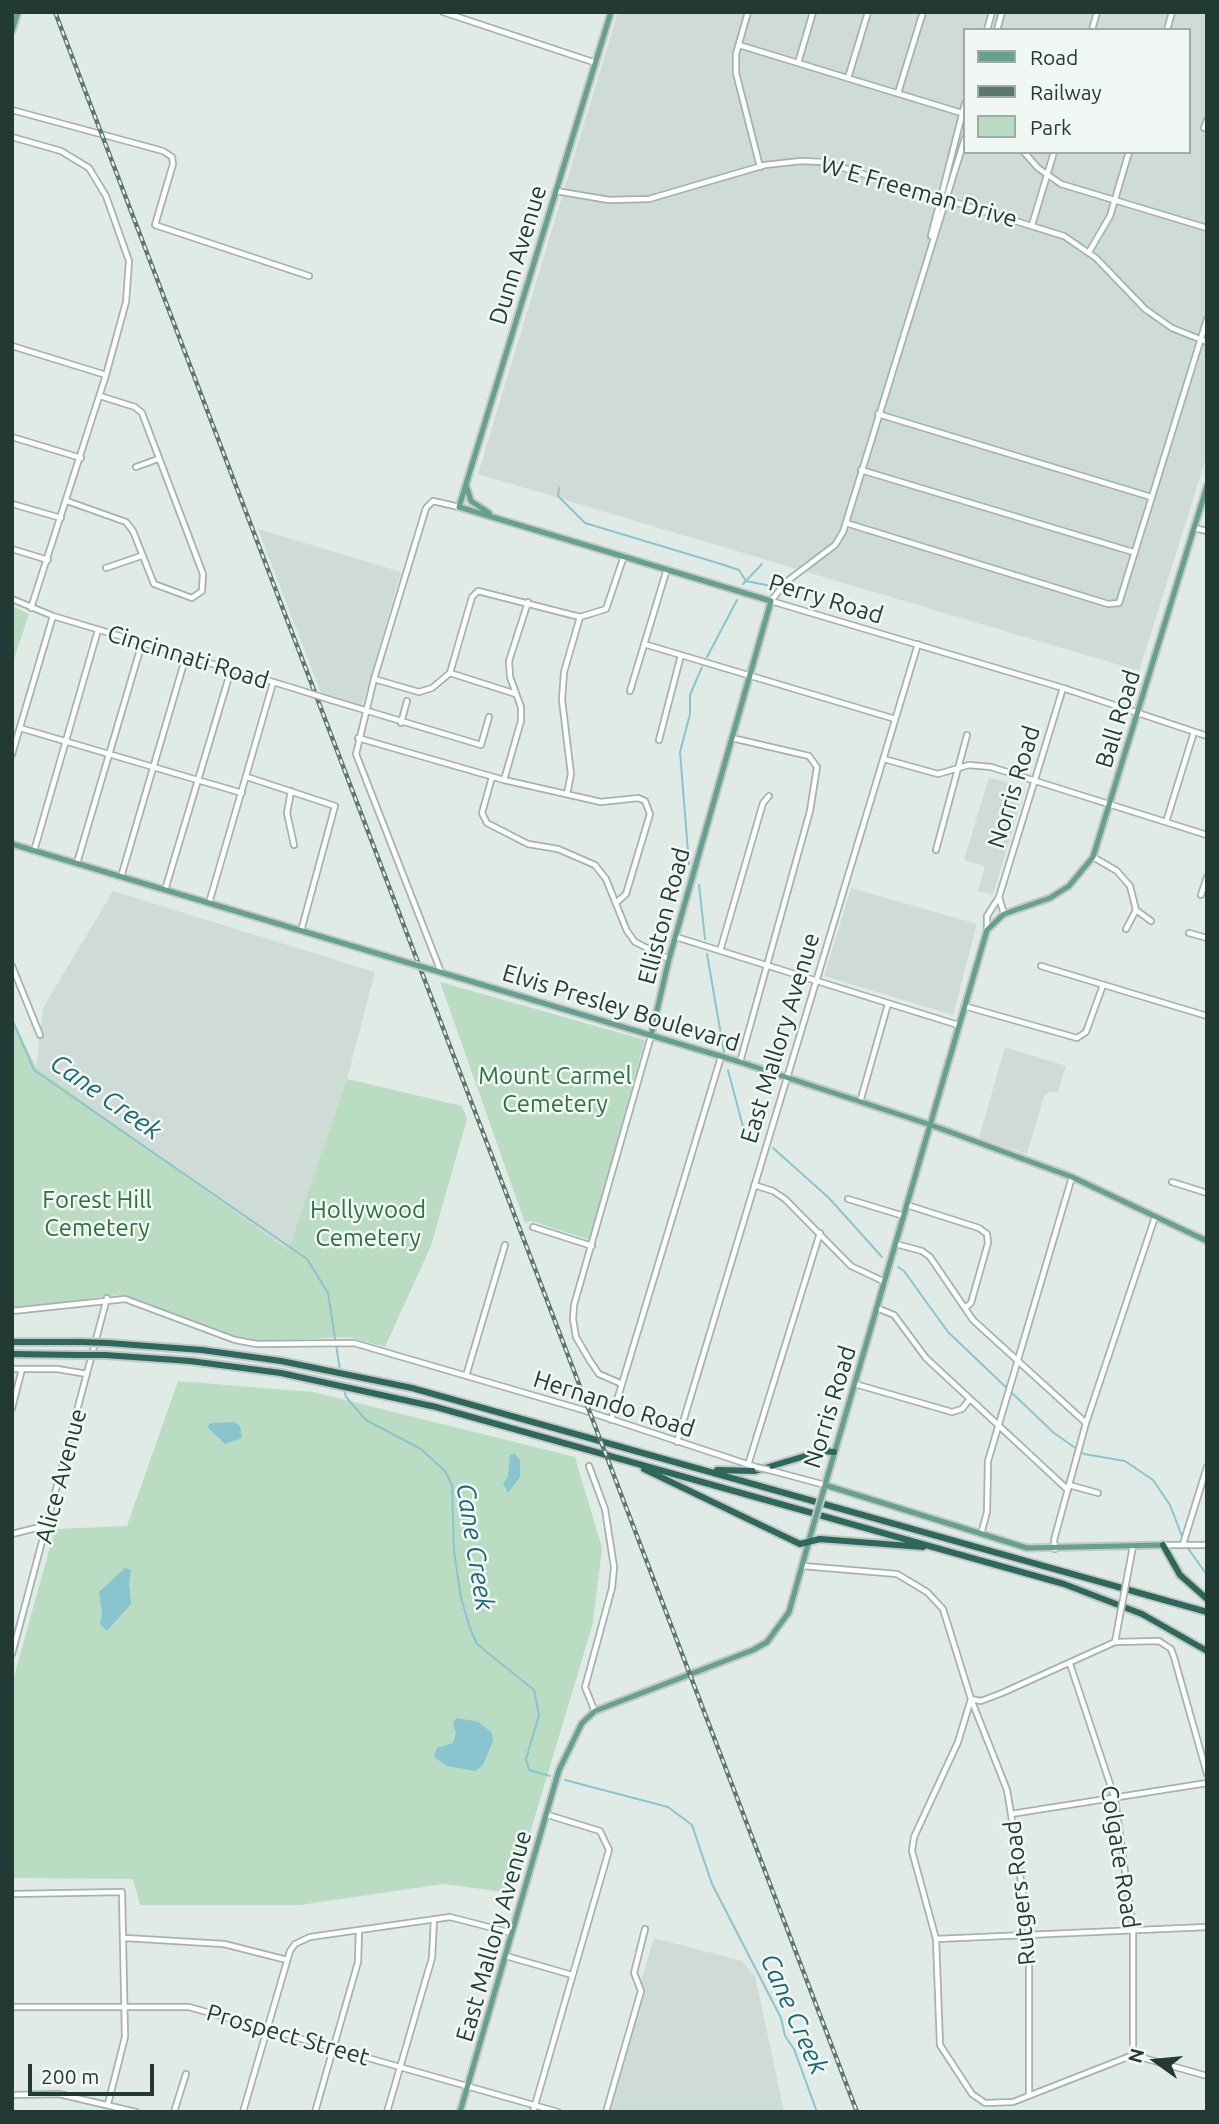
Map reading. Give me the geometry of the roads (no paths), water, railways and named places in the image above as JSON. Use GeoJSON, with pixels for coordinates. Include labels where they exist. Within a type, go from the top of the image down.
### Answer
{"type":"FeatureCollection","features":[{"type":"Feature","properties":{"kind":"highway"},"geometry":{"type":"LineString","coordinates":[[12,1342],[108,1343],[202,1350],[331,1370],[425,1391],[1207,1612]]}},
{"type":"Feature","properties":{"kind":"highway"},"geometry":{"type":"LineString","coordinates":[[12,1354],[105,1355],[211,1363],[354,1387],[940,1549],[1097,1596],[1142,1614],[1207,1651]]}},
{"type":"Feature","properties":{"kind":"highway"},"geometry":{"type":"LineString","coordinates":[[702,1469],[755,1471],[822,1451],[834,1452]]}},
{"type":"Feature","properties":{"kind":"highway"},"geometry":{"type":"LineString","coordinates":[[626,1461],[800,1544],[820,1539],[940,1549]]}},
{"type":"Feature","properties":{"kind":"highway"},"geometry":{"type":"LineString","coordinates":[[1163,1545],[1180,1575],[1207,1599]]}},
{"type":"Feature","properties":{"kind":"main road"},"geometry":{"type":"LineString","coordinates":[[12,30],[18,12]]}},
{"type":"Feature","properties":{"kind":"main road","name":"Dunn Avenue"},"geometry":{"type":"LineString","coordinates":[[459,507],[611,12]]}},
{"type":"Feature","properties":{"kind":"main road"},"geometry":{"type":"LineString","coordinates":[[466,482],[468,494],[477,507],[502,519]]}},
{"type":"Feature","properties":{"kind":"main road","name":"Ball Road"},"geometry":{"type":"LineString","coordinates":[[1004,914],[1051,898],[1069,886],[1093,857],[1207,486]]}},
{"type":"Feature","properties":{"kind":"main road","name":"Perry Road"},"geometry":{"type":"LineString","coordinates":[[459,507],[771,601]]}},
{"type":"Feature","properties":{"kind":"main road","name":"Elliston Road"},"geometry":{"type":"LineString","coordinates":[[651,1036],[669,959],[771,601]]}},
{"type":"Feature","properties":{"kind":"main road","name":"Elvis Presley Boulevard"},"geometry":{"type":"LineString","coordinates":[[12,844],[740,1062],[931,1125],[1072,1177],[1207,1241]]}},
{"type":"Feature","properties":{"kind":"main road","name":"Norris Road"},"geometry":{"type":"LineString","coordinates":[[595,1712],[753,1650],[767,1642],[789,1612],[987,930],[1004,914]]}},
{"type":"Feature","properties":{"kind":"main road","name":"Hernando Road"},"geometry":{"type":"LineString","coordinates":[[825,1485],[1027,1548],[1163,1545]]}},
{"type":"Feature","properties":{"kind":"main road","name":"East Mallory Avenue"},"geometry":{"type":"LineString","coordinates":[[460,2112],[559,1770],[582,1723],[595,1712]]}},
{"type":"Feature","properties":{"kind":"street"},"geometry":{"type":"LineString","coordinates":[[443,12],[596,63]]}},
{"type":"Feature","properties":{"kind":"street"},"geometry":{"type":"LineString","coordinates":[[748,12],[739,45],[736,73],[760,167]]}},
{"type":"Feature","properties":{"kind":"street"},"geometry":{"type":"LineString","coordinates":[[798,63],[813,12]]}},
{"type":"Feature","properties":{"kind":"street"},"geometry":{"type":"LineString","coordinates":[[848,78],[869,12]]}},
{"type":"Feature","properties":{"kind":"street"},"geometry":{"type":"LineString","coordinates":[[898,93],[923,12]]}},
{"type":"Feature","properties":{"kind":"street"},"geometry":{"type":"LineString","coordinates":[[739,45],[964,113],[940,196],[929,247]]}},
{"type":"Feature","properties":{"kind":"street"},"geometry":{"type":"LineString","coordinates":[[12,110],[163,151],[172,157],[173,164],[155,225],[309,276]]}},
{"type":"Feature","properties":{"kind":"street"},"geometry":{"type":"LineString","coordinates":[[1204,128],[1207,120]]}},
{"type":"Feature","properties":{"kind":"street"},"geometry":{"type":"LineString","coordinates":[[12,137],[61,151],[89,168],[106,196],[129,261],[126,302],[106,375],[31,608]]}},
{"type":"Feature","properties":{"kind":"street"},"geometry":{"type":"LineString","coordinates":[[771,601],[786,582],[835,545],[846,523],[929,247],[948,199],[964,142]]}},
{"type":"Feature","properties":{"kind":"street"},"geometry":{"type":"LineString","coordinates":[[1026,154],[1061,184],[1207,228]]}},
{"type":"Feature","properties":{"kind":"street"},"geometry":{"type":"LineString","coordinates":[[1032,225],[1053,154]]}},
{"type":"Feature","properties":{"kind":"street"},"geometry":{"type":"LineString","coordinates":[[1089,252],[1104,230],[1128,154]]}},
{"type":"Feature","properties":{"kind":"street","name":"W E Freeman Drive"},"geometry":{"type":"LineString","coordinates":[[556,191],[609,200],[649,199],[760,167],[801,161],[824,162],[1063,236],[1089,252],[1145,309],[1172,328],[1204,341]]}},
{"type":"Feature","properties":{"kind":"street"},"geometry":{"type":"LineString","coordinates":[[846,523],[1113,605],[1119,603],[1133,552],[1204,341],[1207,319]]}},
{"type":"Feature","properties":{"kind":"street"},"geometry":{"type":"LineString","coordinates":[[12,346],[106,375]]}},
{"type":"Feature","properties":{"kind":"street"},"geometry":{"type":"LineString","coordinates":[[67,501],[126,522],[133,531],[141,556],[155,584],[192,598],[198,596],[204,584],[202,574],[142,413],[135,407],[100,396]]}},
{"type":"Feature","properties":{"kind":"street"},"geometry":{"type":"LineString","coordinates":[[878,414],[1151,497]]}},
{"type":"Feature","properties":{"kind":"street"},"geometry":{"type":"LineString","coordinates":[[12,437],[80,458]]}},
{"type":"Feature","properties":{"kind":"street"},"geometry":{"type":"LineString","coordinates":[[136,467],[158,459]]}},
{"type":"Feature","properties":{"kind":"street"},"geometry":{"type":"LineString","coordinates":[[861,470],[1133,552]]}},
{"type":"Feature","properties":{"kind":"street","name":"Perry Road"},"geometry":{"type":"LineString","coordinates":[[374,679],[426,508],[433,501],[459,507]]}},
{"type":"Feature","properties":{"kind":"street"},"geometry":{"type":"LineString","coordinates":[[12,504],[61,518]]}},
{"type":"Feature","properties":{"kind":"street"},"geometry":{"type":"LineString","coordinates":[[1194,528],[1207,531]]}},
{"type":"Feature","properties":{"kind":"street"},"geometry":{"type":"LineString","coordinates":[[12,550],[48,560]]}},
{"type":"Feature","properties":{"kind":"street"},"geometry":{"type":"LineString","coordinates":[[106,568],[141,556]]}},
{"type":"Feature","properties":{"kind":"street"},"geometry":{"type":"LineString","coordinates":[[441,972],[356,754],[374,679],[419,692],[432,688],[450,673],[471,597],[478,591],[580,617],[606,609],[624,556]]}},
{"type":"Feature","properties":{"kind":"street"},"geometry":{"type":"LineString","coordinates":[[630,691],[667,569]]}},
{"type":"Feature","properties":{"kind":"street","name":"Cincinnati Road"},"geometry":{"type":"LineString","coordinates":[[12,599],[53,616],[481,745],[489,717]]}},
{"type":"Feature","properties":{"kind":"street","name":"Perry Road"},"geometry":{"type":"LineString","coordinates":[[771,601],[1063,688],[1137,715],[1207,736]]}},
{"type":"Feature","properties":{"kind":"street"},"geometry":{"type":"LineString","coordinates":[[503,780],[521,720],[521,707],[509,661],[528,602]]}},
{"type":"Feature","properties":{"kind":"street"},"geometry":{"type":"LineString","coordinates":[[12,754],[53,616]]}},
{"type":"Feature","properties":{"kind":"street"},"geometry":{"type":"LineString","coordinates":[[567,794],[571,775],[561,685],[580,617]]}},
{"type":"Feature","properties":{"kind":"street"},"geometry":{"type":"LineString","coordinates":[[34,851],[98,630]]}},
{"type":"Feature","properties":{"kind":"street"},"geometry":{"type":"LineString","coordinates":[[77,863],[142,643]]}},
{"type":"Feature","properties":{"kind":"street"},"geometry":{"type":"LineString","coordinates":[[644,644],[895,719]]}},
{"type":"Feature","properties":{"kind":"street","name":"East Mallory Avenue"},"geometry":{"type":"LineString","coordinates":[[677,1442],[918,644]]}},
{"type":"Feature","properties":{"kind":"street"},"geometry":{"type":"LineString","coordinates":[[659,740],[681,655]]}},
{"type":"Feature","properties":{"kind":"street"},"geometry":{"type":"LineString","coordinates":[[121,877],[186,656]]}},
{"type":"Feature","properties":{"kind":"street"},"geometry":{"type":"LineString","coordinates":[[165,890],[231,669]]}},
{"type":"Feature","properties":{"kind":"street"},"geometry":{"type":"LineString","coordinates":[[450,673],[516,694]]}},
{"type":"Feature","properties":{"kind":"street"},"geometry":{"type":"LineString","coordinates":[[209,903],[273,683]]}},
{"type":"Feature","properties":{"kind":"street","name":"Norris Road"},"geometry":{"type":"LineString","coordinates":[[987,930],[987,916],[999,897],[1063,688]]}},
{"type":"Feature","properties":{"kind":"street"},"geometry":{"type":"LineString","coordinates":[[401,723],[407,701]]}},
{"type":"Feature","properties":{"kind":"street"},"geometry":{"type":"LineString","coordinates":[[20,728],[242,793]]}},
{"type":"Feature","properties":{"kind":"street"},"geometry":{"type":"LineString","coordinates":[[1166,822],[1194,732]]}},
{"type":"Feature","properties":{"kind":"street"},"geometry":{"type":"LineString","coordinates":[[936,850],[967,735]]}},
{"type":"Feature","properties":{"kind":"street"},"geometry":{"type":"LineString","coordinates":[[358,738],[503,780],[601,802],[638,798],[645,801],[650,807],[650,814],[626,894],[617,902]]}},
{"type":"Feature","properties":{"kind":"street"},"geometry":{"type":"LineString","coordinates":[[732,738],[809,756],[816,762],[817,767],[810,811],[740,1062]]}},
{"type":"Feature","properties":{"kind":"street"},"geometry":{"type":"LineString","coordinates":[[884,759],[928,773],[980,765],[1207,835]]}},
{"type":"Feature","properties":{"kind":"street"},"geometry":{"type":"LineString","coordinates":[[246,777],[335,806],[301,931]]}},
{"type":"Feature","properties":{"kind":"street"},"geometry":{"type":"LineString","coordinates":[[492,777],[482,813],[487,823],[528,844],[558,849],[595,866],[606,879],[627,931],[635,942],[669,959]]}},
{"type":"Feature","properties":{"kind":"street"},"geometry":{"type":"LineString","coordinates":[[291,792],[287,813],[294,845]]}},
{"type":"Feature","properties":{"kind":"street"},"geometry":{"type":"LineString","coordinates":[[720,951],[762,803],[769,796]]}},
{"type":"Feature","properties":{"kind":"street"},"geometry":{"type":"LineString","coordinates":[[1093,857],[1124,877],[1136,910],[1152,921]]}},
{"type":"Feature","properties":{"kind":"street"},"geometry":{"type":"LineString","coordinates":[[1201,895],[1207,877]]}},
{"type":"Feature","properties":{"kind":"street"},"geometry":{"type":"LineString","coordinates":[[999,897],[1004,914]]}},
{"type":"Feature","properties":{"kind":"street"},"geometry":{"type":"LineString","coordinates":[[1126,929],[1136,910]]}},
{"type":"Feature","properties":{"kind":"street"},"geometry":{"type":"LineString","coordinates":[[1189,933],[1207,938]]}},
{"type":"Feature","properties":{"kind":"street"},"geometry":{"type":"LineString","coordinates":[[676,937],[958,1025]]}},
{"type":"Feature","properties":{"kind":"street"},"geometry":{"type":"LineString","coordinates":[[12,966],[40,1035]]}},
{"type":"Feature","properties":{"kind":"street"},"geometry":{"type":"LineString","coordinates":[[1041,966],[1207,1016]]}},
{"type":"Feature","properties":{"kind":"street"},"geometry":{"type":"LineString","coordinates":[[964,1006],[1077,1038],[1086,1032],[1103,985]]}},
{"type":"Feature","properties":{"kind":"street"},"geometry":{"type":"LineString","coordinates":[[860,1102],[888,1004]]}},
{"type":"Feature","properties":{"kind":"street","name":"Elliston Road"},"geometry":{"type":"LineString","coordinates":[[622,1384],[599,1374],[583,1349],[574,1328],[574,1305],[651,1036]]}},
{"type":"Feature","properties":{"kind":"street"},"geometry":{"type":"LineString","coordinates":[[611,1420],[721,1057]]}},
{"type":"Feature","properties":{"kind":"street"},"geometry":{"type":"LineString","coordinates":[[981,1534],[987,1512],[988,1461],[1072,1177]]}},
{"type":"Feature","properties":{"kind":"street"},"geometry":{"type":"LineString","coordinates":[[1172,1182],[1207,1193]]}},
{"type":"Feature","properties":{"kind":"street"},"geometry":{"type":"LineString","coordinates":[[754,1185],[773,1191],[785,1199],[851,1266],[885,1282]]}},
{"type":"Feature","properties":{"kind":"street"},"geometry":{"type":"LineString","coordinates":[[848,1199],[904,1216]]}},
{"type":"Feature","properties":{"kind":"street"},"geometry":{"type":"LineString","coordinates":[[907,1205],[979,1228],[987,1234],[989,1243],[971,1303],[965,1308]]}},
{"type":"Feature","properties":{"kind":"street"},"geometry":{"type":"LineString","coordinates":[[1055,1549],[1054,1540],[1086,1423],[1155,1217]]}},
{"type":"Feature","properties":{"kind":"street"},"geometry":{"type":"LineString","coordinates":[[533,1227],[592,1245]]}},
{"type":"Feature","properties":{"kind":"street"},"geometry":{"type":"LineString","coordinates":[[748,1465],[820,1234]]}},
{"type":"Feature","properties":{"kind":"street"},"geometry":{"type":"LineString","coordinates":[[896,1244],[922,1251],[930,1257],[965,1308],[1086,1423]]}},
{"type":"Feature","properties":{"kind":"street"},"geometry":{"type":"LineString","coordinates":[[466,1376],[505,1245]]}},
{"type":"Feature","properties":{"kind":"street","name":"Hernando Road"},"geometry":{"type":"LineString","coordinates":[[12,1311],[107,1298],[125,1299],[235,1340],[257,1344],[343,1341],[611,1420],[748,1465],[825,1485]]}},
{"type":"Feature","properties":{"kind":"street","name":"Alice Avenue"},"geometry":{"type":"LineString","coordinates":[[12,1654],[107,1298]]}},
{"type":"Feature","properties":{"kind":"street"},"geometry":{"type":"LineString","coordinates":[[877,1308],[894,1315],[916,1347],[970,1400],[1069,1487],[1098,1493]]}},
{"type":"Feature","properties":{"kind":"street"},"geometry":{"type":"LineString","coordinates":[[12,1369],[87,1374]]}},
{"type":"Feature","properties":{"kind":"street"},"geometry":{"type":"LineString","coordinates":[[12,1408],[22,1369]]}},
{"type":"Feature","properties":{"kind":"street"},"geometry":{"type":"LineString","coordinates":[[855,1384],[952,1412],[962,1409],[970,1400]]}},
{"type":"Feature","properties":{"kind":"street"},"geometry":{"type":"LineString","coordinates":[[589,1466],[605,1509],[614,1567],[612,1588],[584,1686],[595,1712]]}},
{"type":"Feature","properties":{"kind":"street"},"geometry":{"type":"LineString","coordinates":[[1183,1544],[1207,1467]]}},
{"type":"Feature","properties":{"kind":"street"},"geometry":{"type":"LineString","coordinates":[[12,1534],[48,1525]]}},
{"type":"Feature","properties":{"kind":"street","name":"Hernando Road"},"geometry":{"type":"LineString","coordinates":[[1163,1545],[1207,1545]]}},
{"type":"Feature","properties":{"kind":"street"},"geometry":{"type":"LineString","coordinates":[[1115,1642],[1133,1546]]}},
{"type":"Feature","properties":{"kind":"street","name":"Rutgers Road"},"geometry":{"type":"LineString","coordinates":[[803,1566],[897,1574],[927,1592],[943,1609],[971,1699],[1007,1790],[1029,1936],[1029,2095]]}},
{"type":"Feature","properties":{"kind":"street"},"geometry":{"type":"LineString","coordinates":[[1207,1774],[1171,1649],[1159,1641],[1115,1642],[981,1701],[971,1699],[958,1742],[912,1844],[936,1939],[940,2045],[972,2094],[989,2104],[1001,2104],[1133,2055],[1207,2076]]}},
{"type":"Feature","properties":{"kind":"street","name":"Colgate Road"},"geometry":{"type":"LineString","coordinates":[[1070,1664],[1115,1798],[1133,1930],[1133,2055]]}},
{"type":"Feature","properties":{"kind":"street"},"geometry":{"type":"LineString","coordinates":[[1011,1814],[1207,1783]]}},
{"type":"Feature","properties":{"kind":"street"},"geometry":{"type":"LineString","coordinates":[[533,2112],[609,1850],[607,1839],[600,1831],[548,1815]]}},
{"type":"Feature","properties":{"kind":"street"},"geometry":{"type":"LineString","coordinates":[[12,1894],[122,1892],[126,2006],[124,2050],[108,2104]]}},
{"type":"Feature","properties":{"kind":"street"},"geometry":{"type":"LineString","coordinates":[[243,2112],[287,1961],[295,1944],[303,1938],[458,1918],[513,1934]]}},
{"type":"Feature","properties":{"kind":"street"},"geometry":{"type":"LineString","coordinates":[[387,2112],[432,1958],[434,1919]]}},
{"type":"Feature","properties":{"kind":"street"},"geometry":{"type":"LineString","coordinates":[[936,1939],[1207,1927]]}},
{"type":"Feature","properties":{"kind":"street"},"geometry":{"type":"LineString","coordinates":[[606,2112],[640,1991],[634,1973],[645,1929]]}},
{"type":"Feature","properties":{"kind":"street"},"geometry":{"type":"LineString","coordinates":[[315,2112],[358,1962],[359,1930]]}},
{"type":"Feature","properties":{"kind":"street"},"geometry":{"type":"LineString","coordinates":[[125,1938],[224,1944],[287,1961]]}},
{"type":"Feature","properties":{"kind":"street"},"geometry":{"type":"LineString","coordinates":[[506,1956],[572,1975]]}},
{"type":"Feature","properties":{"kind":"street","name":"Prospect Street"},"geometry":{"type":"LineString","coordinates":[[12,2007],[180,2005],[558,2112]]}},
{"type":"Feature","properties":{"kind":"street"},"geometry":{"type":"LineString","coordinates":[[174,2112],[186,2074]]}},
{"type":"Feature","properties":{"kind":"street"},"geometry":{"type":"LineString","coordinates":[[12,2095],[59,2094],[136,2112]]}},
{"type":"Feature","properties":{"kind":"water"},"geometry":{"type":"Polygon","coordinates":[[[234,1422],[240,1426],[242,1438],[225,1444],[207,1427],[211,1423],[234,1422]]]}},
{"type":"Feature","properties":{"kind":"water"},"geometry":{"type":"Polygon","coordinates":[[[515,1454],[520,1460],[520,1477],[508,1493],[503,1483],[508,1477],[510,1455],[515,1454]]]}},
{"type":"Feature","properties":{"kind":"water"},"geometry":{"type":"Polygon","coordinates":[[[125,1568],[131,1570],[131,1604],[107,1631],[100,1624],[102,1614],[99,1592],[125,1568]]]}},
{"type":"Feature","properties":{"kind":"water"},"geometry":{"type":"Polygon","coordinates":[[[457,1718],[479,1722],[492,1733],[493,1741],[483,1765],[476,1771],[447,1766],[434,1757],[437,1748],[453,1743],[456,1733],[453,1722],[457,1718]]]}},
{"type":"Feature","properties":{"kind":"waterway"},"geometry":{"type":"LineString","coordinates":[[559,488],[558,496],[585,523],[739,570],[746,581],[771,586]]}},
{"type":"Feature","properties":{"kind":"waterway"},"geometry":{"type":"LineString","coordinates":[[743,584],[762,564]]}},
{"type":"Feature","properties":{"kind":"waterway"},"geometry":{"type":"LineString","coordinates":[[707,657],[737,600]]}},
{"type":"Feature","properties":{"kind":"waterway"},"geometry":{"type":"LineString","coordinates":[[689,864],[680,752],[690,714],[690,695],[702,667]]}},
{"type":"Feature","properties":{"kind":"waterway"},"geometry":{"type":"LineString","coordinates":[[699,885],[705,939]]}},
{"type":"Feature","properties":{"kind":"waterway"},"geometry":{"type":"LineString","coordinates":[[707,954],[724,1052]]}},
{"type":"Feature","properties":{"kind":"waterway","name":"Cane Creek"},"geometry":{"type":"LineString","coordinates":[[12,1019],[34,1070],[307,1259],[328,1293],[340,1370]]}},
{"type":"Feature","properties":{"kind":"waterway"},"geometry":{"type":"LineString","coordinates":[[728,1070],[746,1138],[758,1142]]}},
{"type":"Feature","properties":{"kind":"waterway"},"geometry":{"type":"LineString","coordinates":[[773,1148],[829,1198],[882,1257]]}},
{"type":"Feature","properties":{"kind":"waterway"},"geometry":{"type":"LineString","coordinates":[[898,1267],[904,1271],[948,1332],[1054,1433],[1084,1454],[1125,1461],[1153,1480],[1170,1505],[1183,1539]]}},
{"type":"Feature","properties":{"kind":"waterway","name":"Cane Creek"},"geometry":{"type":"LineString","coordinates":[[344,1389],[346,1397],[366,1420],[421,1449],[445,1471],[452,1485],[454,1551],[461,1598],[470,1628],[477,1644],[534,1690],[539,1715],[526,1759],[529,1770],[550,1776]]}},
{"type":"Feature","properties":{"kind":"waterway"},"geometry":{"type":"LineString","coordinates":[[1187,1547],[1207,1575]]}},
{"type":"Feature","properties":{"kind":"waterway","name":"Cane Creek"},"geometry":{"type":"LineString","coordinates":[[565,1780],[668,1807],[692,1825],[712,1884],[781,2018],[785,2036],[794,2049],[817,2112]]}},
{"type":"Feature","properties":{"kind":"railway"},"geometry":{"type":"LineString","coordinates":[[55,12],[857,2112]]}},
{"type":"Feature","properties":{"kind":"park label","name":"Mount Carmel Cemetery"},"geometry":{"type":"Point","coordinates":[555,1090]}},
{"type":"Feature","properties":{"kind":"park label","name":"Forest Hill Cemetery"},"geometry":{"type":"Point","coordinates":[97,1214]}},
{"type":"Feature","properties":{"kind":"park label","name":"Hollywood Cemetery"},"geometry":{"type":"Point","coordinates":[368,1224]}}]}
